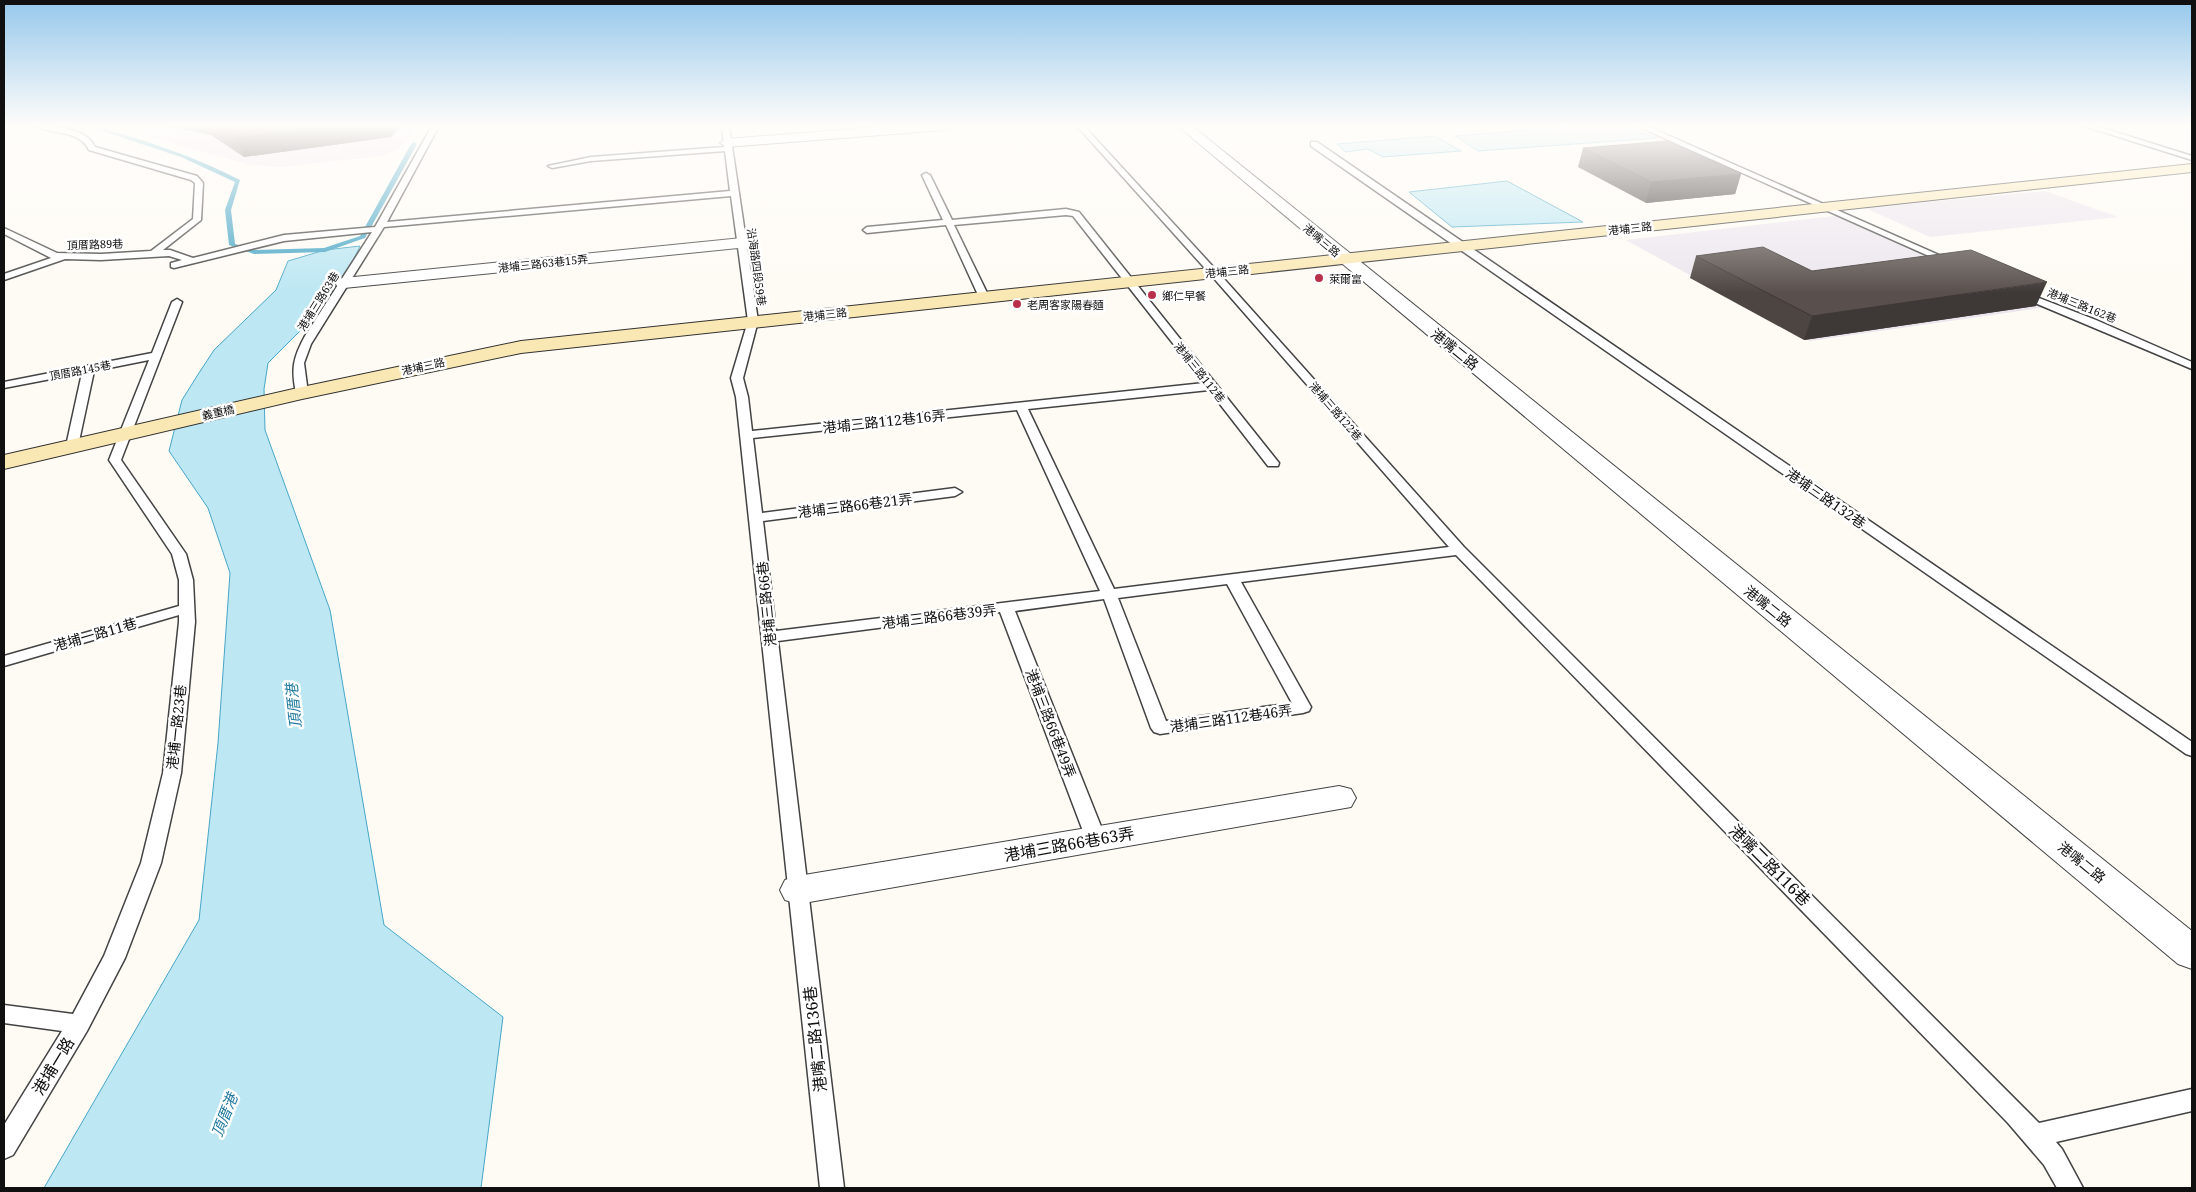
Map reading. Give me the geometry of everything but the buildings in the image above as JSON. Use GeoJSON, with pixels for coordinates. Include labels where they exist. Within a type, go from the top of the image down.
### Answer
{"type":"FeatureCollection","features":[{"type":"Feature","properties":{"kind":"street","name":"港嘴三路"},"geometry":{"type":"LineString","coordinates":[[1251,182],[1344,258]]}},
{"type":"Feature","properties":{"kind":"street","name":"港埔三路"},"geometry":{"type":"LineString","coordinates":[[267,401],[302,392],[521,347],[2064,182]]}},
{"type":"Feature","properties":{"kind":"street","name":"港埔三路63巷15弄"},"geometry":{"type":"LineString","coordinates":[[344,283],[742,244]]}},
{"type":"Feature","properties":{"kind":"street","name":"港嘴二路"},"geometry":{"type":"LineString","coordinates":[[1344,258],[2192,953]]}},
{"type":"Feature","properties":{"kind":"street","name":"義重橋"},"geometry":{"type":"LineString","coordinates":[[125,434],[267,401]]}},
{"type":"Feature","properties":{"kind":"street"},"geometry":{"type":"LineString","coordinates":[[4,462],[125,434]]}},
{"type":"Feature","properties":{"kind":"street","name":"港埔三路66巷63弄"},"geometry":{"type":"LineString","coordinates":[[798,890],[1339,798]]}},
{"type":"Feature","properties":{"kind":"lane"},"geometry":{"type":"LineString","coordinates":[[154,254],[197,220],[198,182]]}},
{"type":"Feature","properties":{"kind":"lane","name":"港埔三路63巷"},"geometry":{"type":"LineString","coordinates":[[302,392],[297,369],[301,354],[376,228],[390,212],[406,182]]}},
{"type":"Feature","properties":{"kind":"lane","name":"沿海路四段59巷"},"geometry":{"type":"LineString","coordinates":[[733,182],[754,321]]}},
{"type":"Feature","properties":{"kind":"lane"},"geometry":{"type":"LineString","coordinates":[[929,182],[984,297]]}},
{"type":"Feature","properties":{"kind":"lane","name":"港埔三路122巷"},"geometry":{"type":"LineString","coordinates":[[1131,182],[1214,272],[1458,550]]}},
{"type":"Feature","properties":{"kind":"lane","name":"港埔三路132巷"},"geometry":{"type":"LineString","coordinates":[[1368,182],[2192,750]]}},
{"type":"Feature","properties":{"kind":"lane"},"geometry":{"type":"LineString","coordinates":[[1768,182],[1960,267]]}},
{"type":"Feature","properties":{"kind":"lane"},"geometry":{"type":"LineString","coordinates":[[174,265],[248,246],[310,235],[735,193]]}},
{"type":"Feature","properties":{"kind":"lane","name":"港埔三路112巷"},"geometry":{"type":"LineString","coordinates":[[950,222],[1072,212],[1076,214],[1272,463]]}},
{"type":"Feature","properties":{"kind":"lane"},"geometry":{"type":"LineString","coordinates":[[867,230],[950,222]]}},
{"type":"Feature","properties":{"kind":"lane","name":"頂厝路89巷"},"geometry":{"type":"LineString","coordinates":[[4,231],[54,256],[101,258],[170,253],[191,260]]}},
{"type":"Feature","properties":{"kind":"lane"},"geometry":{"type":"LineString","coordinates":[[4,241],[17,238]]}},
{"type":"Feature","properties":{"kind":"lane"},"geometry":{"type":"LineString","coordinates":[[4,277],[62,257]]}},
{"type":"Feature","properties":{"kind":"lane","name":"港埔三路162巷"},"geometry":{"type":"LineString","coordinates":[[2014,290],[2192,366]]}},
{"type":"Feature","properties":{"kind":"lane"},"geometry":{"type":"LineString","coordinates":[[125,434],[177,302]]}},
{"type":"Feature","properties":{"kind":"lane","name":"港埔三路66巷"},"geometry":{"type":"LineString","coordinates":[[754,321],[737,378],[742,397],[798,890]]}},
{"type":"Feature","properties":{"kind":"lane","name":"頂厝路145巷"},"geometry":{"type":"LineString","coordinates":[[4,385],[156,355]]}},
{"type":"Feature","properties":{"kind":"lane"},"geometry":{"type":"LineString","coordinates":[[72,446],[89,368]]}},
{"type":"Feature","properties":{"kind":"lane","name":"港埔三路112巷16弄"},"geometry":{"type":"LineString","coordinates":[[746,435],[1211,386]]}},
{"type":"Feature","properties":{"kind":"lane"},"geometry":{"type":"LineString","coordinates":[[1022,406],[1109,594],[1458,550]]}},
{"type":"Feature","properties":{"kind":"lane","name":"港埔一路23巷"},"geometry":{"type":"LineString","coordinates":[[79,1024],[114,958],[152,863],[172,774],[187,622],[186,580],[179,554],[115,460],[125,434]]}},
{"type":"Feature","properties":{"kind":"lane","name":"港埔三路66巷21弄"},"geometry":{"type":"LineString","coordinates":[[756,518],[955,492]]}},
{"type":"Feature","properties":{"kind":"lane","name":"港嘴二路116巷"},"geometry":{"type":"LineString","coordinates":[[1458,550],[2016,1115],[2053,1157],[2071,1188]]}},
{"type":"Feature","properties":{"kind":"lane","name":"港埔三路112巷46弄"},"geometry":{"type":"LineString","coordinates":[[1109,594],[1160,728],[1303,708],[1232,579]]}},
{"type":"Feature","properties":{"kind":"lane","name":"港埔三路66巷39弄"},"geometry":{"type":"LineString","coordinates":[[770,638],[1109,594]]}},
{"type":"Feature","properties":{"kind":"lane","name":"港埔三路66巷49弄"},"geometry":{"type":"LineString","coordinates":[[1006,607],[1096,840]]}},
{"type":"Feature","properties":{"kind":"lane","name":"港埔一路11巷"},"geometry":{"type":"LineString","coordinates":[[4,661],[186,608]]}},
{"type":"Feature","properties":{"kind":"lane","name":"港嘴二路136巷"},"geometry":{"type":"LineString","coordinates":[[798,890],[832,1188]]}},
{"type":"Feature","properties":{"kind":"lane","name":"港埔一路"},"geometry":{"type":"LineString","coordinates":[[4,1014],[79,1024],[4,1147]]}},
{"type":"Feature","properties":{"kind":"lane"},"geometry":{"type":"LineString","coordinates":[[2034,1136],[2192,1100]]}},
{"type":"Feature","properties":{"kind":"shaded area"},"geometry":{"type":"Polygon","coordinates":[[[2045,191],[2118,217],[1930,237],[1865,208],[2045,191]]]}},
{"type":"Feature","properties":{"kind":"shaded area"},"geometry":{"type":"Polygon","coordinates":[[[1842,215],[2055,306],[1810,341],[1626,240],[1842,215]]]}},
{"type":"Feature","properties":{"kind":"water"},"geometry":{"type":"Polygon","coordinates":[[[1508,182],[1583,222],[1452,227],[1409,192],[1508,182]]]}},
{"type":"Feature","properties":{"kind":"water","name":"頂厝港"},"geometry":{"type":"Polygon","coordinates":[[[360,246],[338,293],[268,363],[264,389],[265,430],[330,610],[384,925],[503,1017],[481,1188],[44,1188],[199,920],[218,743],[230,573],[208,508],[169,451],[182,400],[214,350],[276,290],[288,261],[325,250],[360,246]]]}},
{"type":"Feature","properties":{"kind":"waterway"},"geometry":{"type":"LineString","coordinates":[[238,182],[228,210],[232,245],[254,252],[325,250],[363,237],[393,182]]}},
{"type":"Feature","properties":{"kind":"place","name":"萊爾富"},"geometry":{"type":"Point","coordinates":[1319,278]}},
{"type":"Feature","properties":{"kind":"place","name":"鄉仁早餐"},"geometry":{"type":"Point","coordinates":[1152,295]}},
{"type":"Feature","properties":{"kind":"place","name":"老周客家陽春麵"},"geometry":{"type":"Point","coordinates":[1017,304]}}]}
